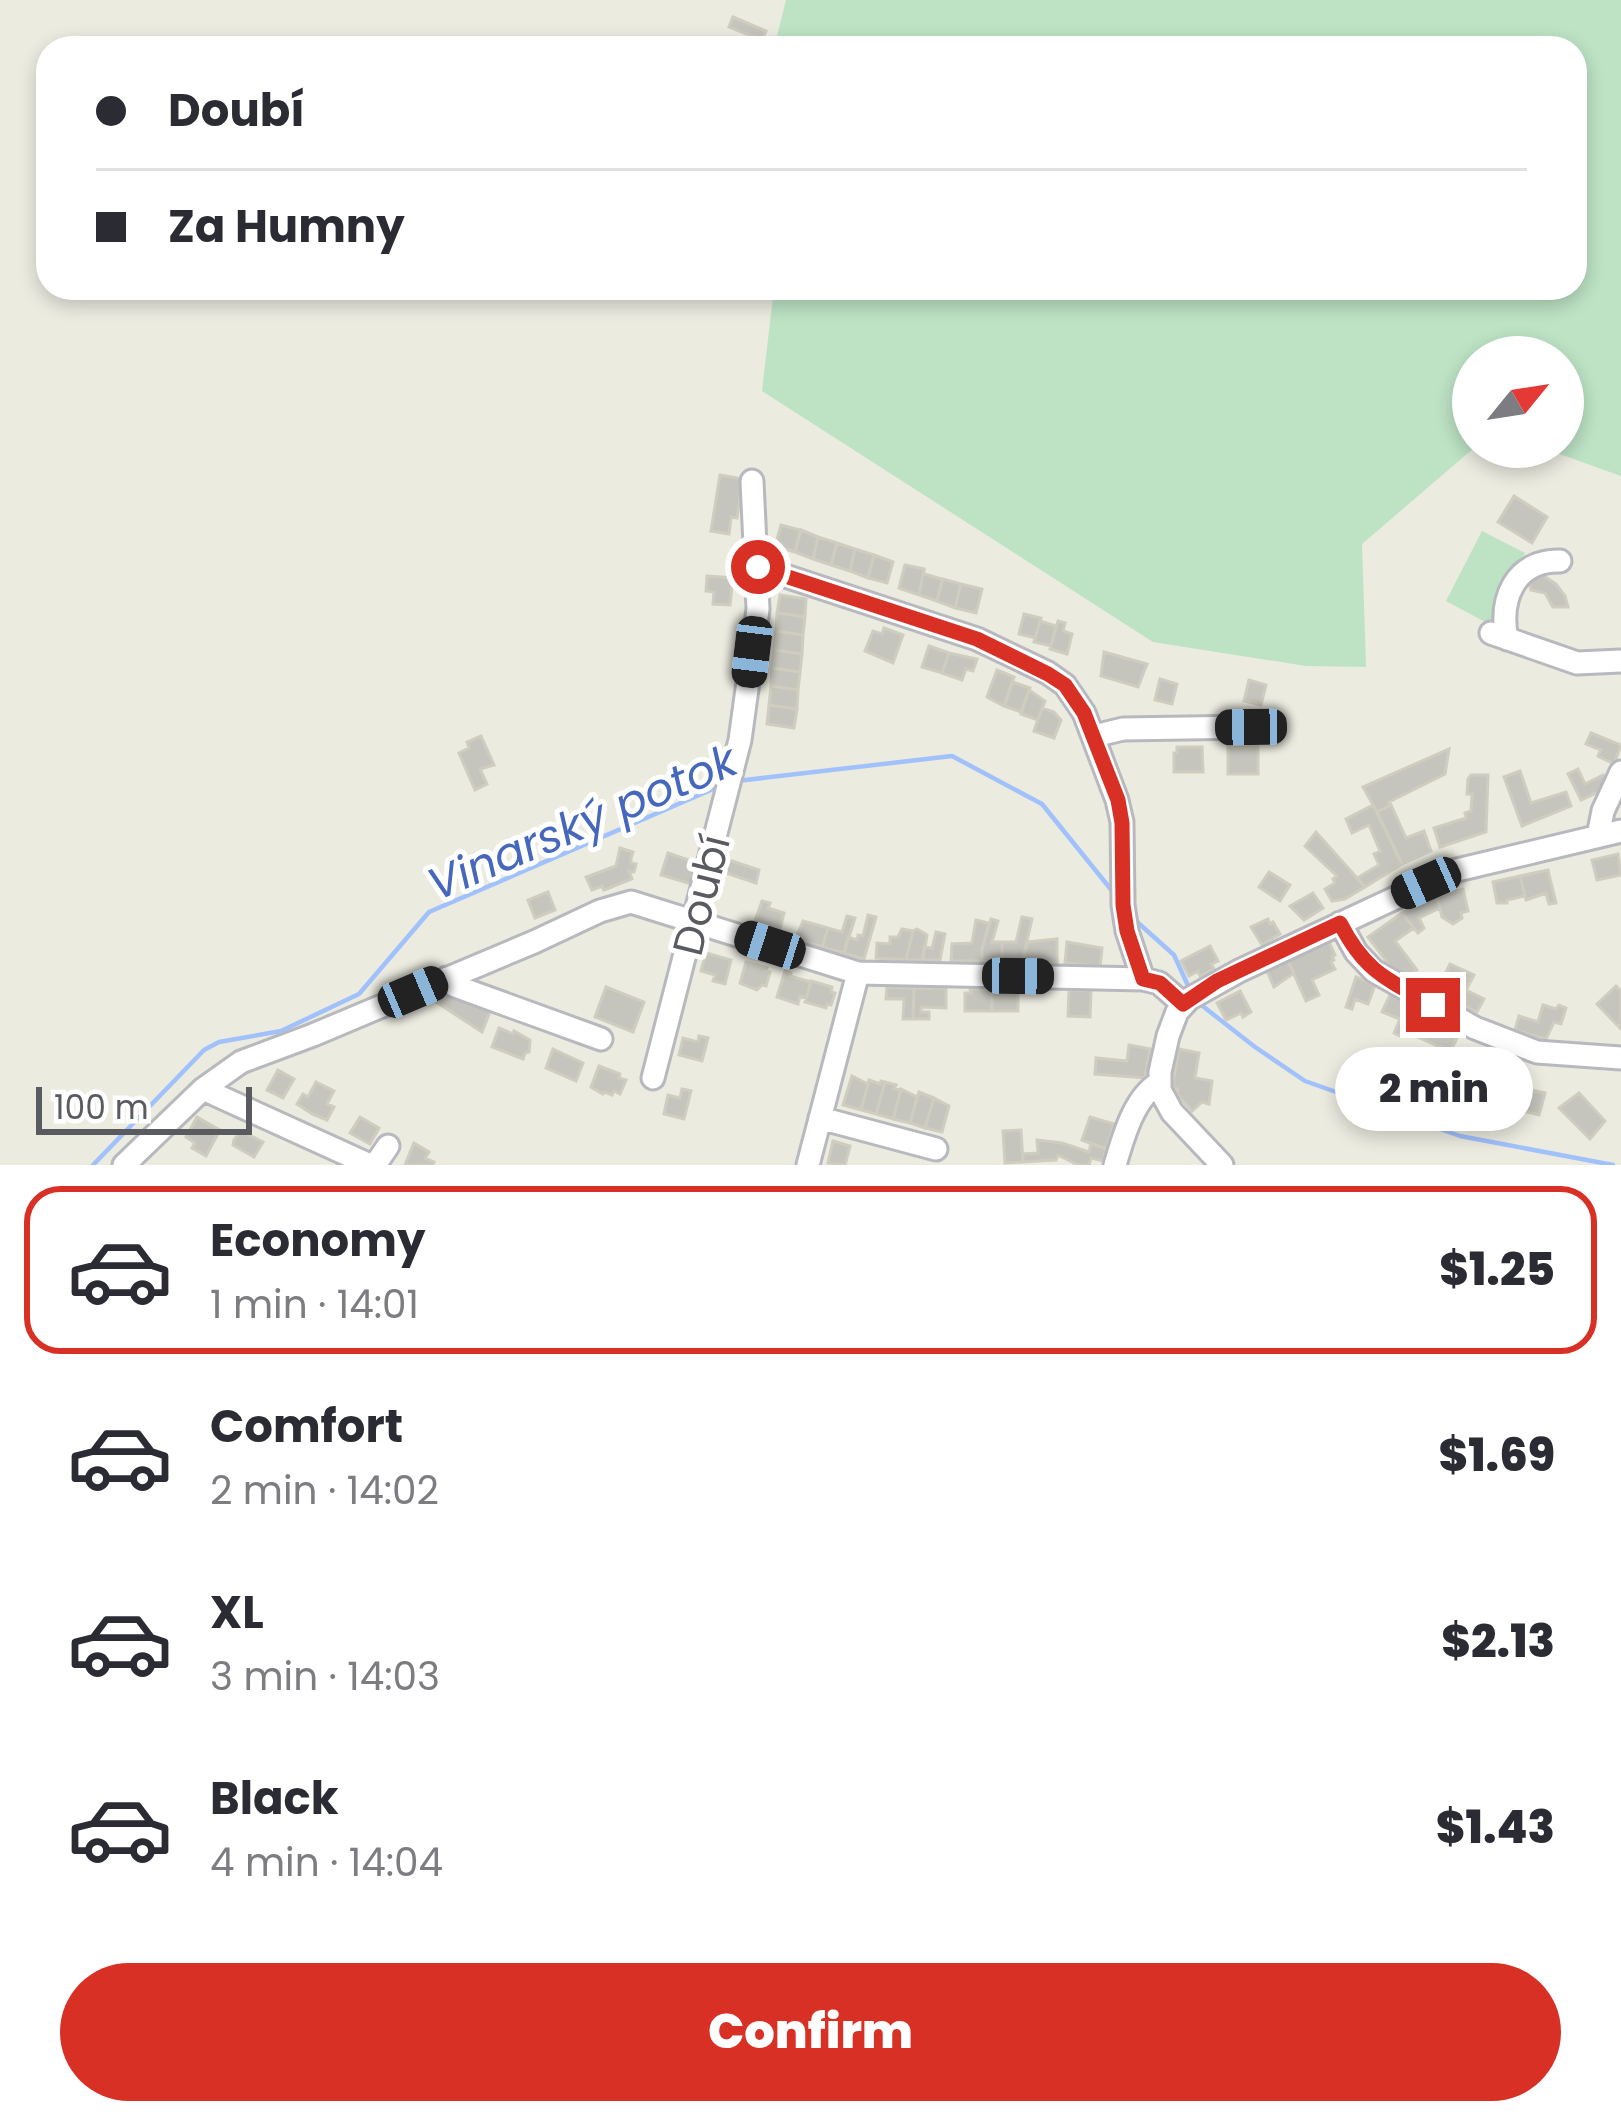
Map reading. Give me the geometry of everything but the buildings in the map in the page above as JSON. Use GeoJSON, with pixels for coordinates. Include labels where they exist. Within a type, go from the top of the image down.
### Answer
{"type":"FeatureCollection","features":[{"type":"Feature","properties":{"kind":"street","name":"Doubí"},"geometry":{"type":"LineString","coordinates":[[652,1078],[740,740],[758,609],[752,482]]}},
{"type":"Feature","properties":{"kind":"street"},"geometry":{"type":"LineString","coordinates":[[1560,561],[1530,566],[1518,580],[1505,602],[1499,636],[1577,663],[1621,661]]}},
{"type":"Feature","properties":{"kind":"street"},"geometry":{"type":"LineString","coordinates":[[758,567],[953,630],[1065,685],[1094,736],[1120,812],[1123,905],[1143,979]]}},
{"type":"Feature","properties":{"kind":"street"},"geometry":{"type":"LineString","coordinates":[[1094,736],[1123,729],[1251,727]]}},
{"type":"Feature","properties":{"kind":"street"},"geometry":{"type":"LineString","coordinates":[[1222,1165],[1162,1097],[1159,1083],[1168,1036],[1183,1004],[1217,981],[1454,871],[1610,834],[1603,812],[1621,772]]}},
{"type":"Feature","properties":{"kind":"street"},"geometry":{"type":"LineString","coordinates":[[124,1165],[202,1089],[241,1062],[631,902],[858,973],[1143,979],[1160,983],[1183,1004]]}},
{"type":"Feature","properties":{"kind":"street"},"geometry":{"type":"LineString","coordinates":[[1340,923],[1373,970],[1475,1028],[1537,1052],[1621,1058]]}},
{"type":"Feature","properties":{"kind":"street"},"geometry":{"type":"LineString","coordinates":[[808,1165],[858,973]]}},
{"type":"Feature","properties":{"kind":"street"},"geometry":{"type":"LineString","coordinates":[[447,978],[455,986],[602,1039]]}},
{"type":"Feature","properties":{"kind":"street"},"geometry":{"type":"LineString","coordinates":[[1115,1165],[1140,1102],[1159,1083]]}},
{"type":"Feature","properties":{"kind":"street"},"geometry":{"type":"LineString","coordinates":[[202,1089],[378,1158]]}},
{"type":"Feature","properties":{"kind":"street"},"geometry":{"type":"LineString","coordinates":[[820,1118],[936,1149]]}},
{"type":"Feature","properties":{"kind":"green space"},"geometry":{"type":"Polygon","coordinates":[[[786,0],[1621,0],[1621,476],[1584,463],[1584,336],[1452,336],[1452,467],[1362,544],[1366,667],[1306,666],[1153,642],[762,391],[773,300],[1587,300],[1587,36],[777,36],[786,0]]]}},
{"type":"Feature","properties":{"kind":"green space"},"geometry":{"type":"Polygon","coordinates":[[[1482,531],[1525,553],[1489,624],[1446,601],[1482,531]]]}},
{"type":"Feature","properties":{"kind":"waterway","name":"Vinarský potok"},"geometry":{"type":"LineString","coordinates":[[737,781],[952,756],[1042,804],[1113,892]]}},
{"type":"Feature","properties":{"kind":"waterway","name":"Vinarský potok"},"geometry":{"type":"LineString","coordinates":[[93,1165],[204,1050],[219,1042],[281,1031],[359,994],[429,912],[720,786]]}},
{"type":"Feature","properties":{"kind":"waterway","name":"Vinarský potok"},"geometry":{"type":"LineString","coordinates":[[1135,920],[1174,955],[1190,990]]}},
{"type":"Feature","properties":{"kind":"waterway","name":"Vinarský potok"},"geometry":{"type":"LineString","coordinates":[[1200,1004],[1305,1081],[1460,1136],[1613,1165]]}},
{"type":"Feature","properties":{"kind":"route"},"geometry":{"type":"LineString","coordinates":[[758,567],[977,639],[1065,685],[1084,713],[1118,800],[1123,905],[1143,979],[1160,983],[1183,1004],[1217,981],[1340,923],[1373,970],[1433,1005]]}}]}
